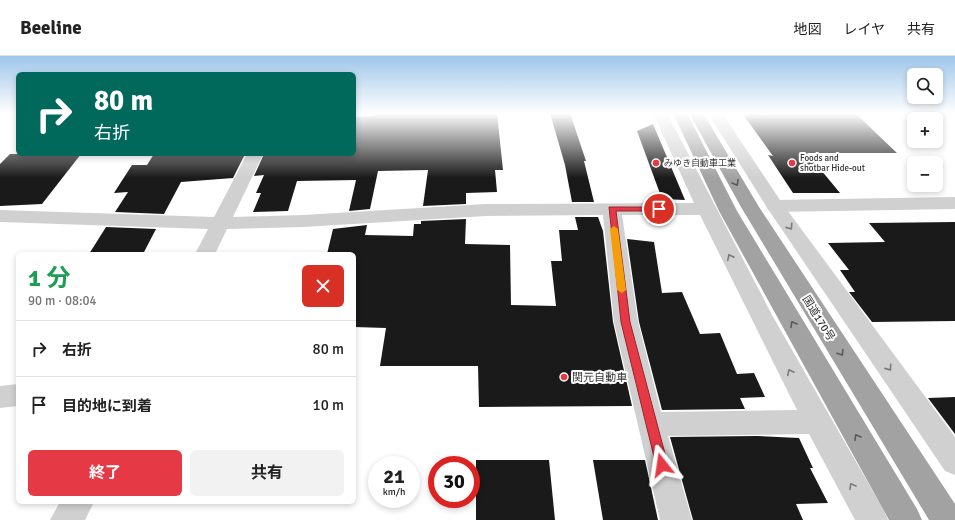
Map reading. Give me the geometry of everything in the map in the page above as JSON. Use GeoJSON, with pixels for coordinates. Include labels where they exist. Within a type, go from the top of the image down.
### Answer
{"type":"FeatureCollection","features":[{"type":"Feature","properties":{"kind":"highway"},"geometry":{"type":"LineString","coordinates":[[691,135],[728,211],[883,483],[906,520]]}},
{"type":"Feature","properties":{"kind":"highway","name":"国道170号"},"geometry":{"type":"LineString","coordinates":[[708,135],[750,207],[921,481],[947,520]]}},
{"type":"Feature","properties":{"kind":"street"},"geometry":{"type":"LineString","coordinates":[[670,135],[706,209],[816,422],[872,520]]}},
{"type":"Feature","properties":{"kind":"street"},"geometry":{"type":"LineString","coordinates":[[729,135],[775,206],[955,461]]}},
{"type":"Feature","properties":{"kind":"street"},"geometry":{"type":"LineString","coordinates":[[206,252],[254,156]]}},
{"type":"Feature","properties":{"kind":"street"},"geometry":{"type":"LineString","coordinates":[[775,206],[955,203]]}},
{"type":"Feature","properties":{"kind":"street"},"geometry":{"type":"LineString","coordinates":[[612,209],[626,322],[676,520]]}},
{"type":"Feature","properties":{"kind":"street"},"geometry":{"type":"LineString","coordinates":[[0,216],[221,223],[303,221],[486,210],[706,209]]}},
{"type":"Feature","properties":{"kind":"street"},"geometry":{"type":"LineString","coordinates":[[0,397],[16,395]]}},
{"type":"Feature","properties":{"kind":"street"},"geometry":{"type":"LineString","coordinates":[[651,424],[816,422]]}},
{"type":"Feature","properties":{"kind":"street"},"geometry":{"type":"LineString","coordinates":[[66,520],[78,504]]}},
{"type":"Feature","properties":{"kind":"building"},"geometry":{"type":"Polygon","coordinates":[[[356,135],[499,135],[503,170],[495,170],[497,192],[466,193],[466,204],[423,206],[428,170],[378,171],[370,209],[349,211],[356,180],[297,181],[288,211],[253,212],[261,193],[256,193],[264,175],[254,176],[263,156],[356,156],[356,135]]]}},
{"type":"Feature","properties":{"kind":"building"},"geometry":{"type":"Polygon","coordinates":[[[556,135],[577,135],[586,161],[584,161],[594,202],[572,202],[565,165],[556,135]]]}},
{"type":"Feature","properties":{"kind":"building"},"geometry":{"type":"Polygon","coordinates":[[[638,135],[657,135],[685,200],[662,199],[638,135]]]}},
{"type":"Feature","properties":{"kind":"building"},"geometry":{"type":"Polygon","coordinates":[[[758,135],[878,135],[897,153],[807,153],[840,193],[793,193],[768,155],[773,156],[758,135]]]}},
{"type":"Feature","properties":{"kind":"building"},"geometry":{"type":"Polygon","coordinates":[[[10,154],[16,154],[16,156],[79,156],[42,204],[0,206],[0,164],[10,154]]]}},
{"type":"Feature","properties":{"kind":"building"},"geometry":{"type":"Polygon","coordinates":[[[153,156],[244,156],[233,178],[181,182],[164,214],[115,212],[128,192],[114,193],[132,165],[147,165],[153,156]]]}},
{"type":"Feature","properties":{"kind":"building"},"geometry":{"type":"Polygon","coordinates":[[[575,217],[598,217],[603,231],[613,322],[632,406],[479,407],[478,366],[380,366],[386,328],[356,327],[356,252],[327,252],[333,229],[367,225],[365,235],[413,236],[414,224],[421,224],[421,221],[466,219],[465,244],[510,245],[511,305],[556,306],[551,261],[562,261],[559,230],[578,230],[575,217]]]}},
{"type":"Feature","properties":{"kind":"building"},"geometry":{"type":"Polygon","coordinates":[[[955,222],[955,321],[872,322],[849,292],[855,292],[840,270],[849,270],[828,243],[885,242],[869,223],[955,222]]]}},
{"type":"Feature","properties":{"kind":"building"},"geometry":{"type":"Polygon","coordinates":[[[106,227],[156,229],[144,252],[90,252],[106,227]]]}},
{"type":"Feature","properties":{"kind":"building"},"geometry":{"type":"Polygon","coordinates":[[[627,239],[654,242],[662,293],[682,292],[700,334],[720,333],[737,374],[754,373],[765,397],[740,398],[745,409],[662,410],[639,322],[627,239]]]}},
{"type":"Feature","properties":{"kind":"building"},"geometry":{"type":"Polygon","coordinates":[[[955,397],[955,434],[928,398],[955,397]]]}},
{"type":"Feature","properties":{"kind":"building"},"geometry":{"type":"Polygon","coordinates":[[[757,436],[799,438],[813,468],[810,468],[828,503],[796,504],[803,520],[693,520],[670,437],[757,436]]]}},
{"type":"Feature","properties":{"kind":"building"},"geometry":{"type":"Polygon","coordinates":[[[480,460],[549,460],[555,520],[476,520],[476,508],[480,508],[480,460]]]}},
{"type":"Feature","properties":{"kind":"building"},"geometry":{"type":"Polygon","coordinates":[[[593,460],[645,460],[658,520],[603,520],[593,460]]]}},
{"type":"Feature","properties":{"kind":"slow traffic"},"geometry":{"type":"LineString","coordinates":[[614,229],[622,290]]}},
{"type":"Feature","properties":{"kind":"place","name":"みゆき自動車工業"},"geometry":{"type":"Point","coordinates":[656,163]}},
{"type":"Feature","properties":{"kind":"place","name":"Foods and shotbar Hide-out"},"geometry":{"type":"Point","coordinates":[792,163]}},
{"type":"Feature","properties":{"kind":"place","name":"関元自動車"},"geometry":{"type":"Point","coordinates":[564,377]}},
{"type":"Feature","properties":{"kind":"route"},"geometry":{"type":"LineString","coordinates":[[659,209],[612,209],[626,322],[662,465]]}}]}
